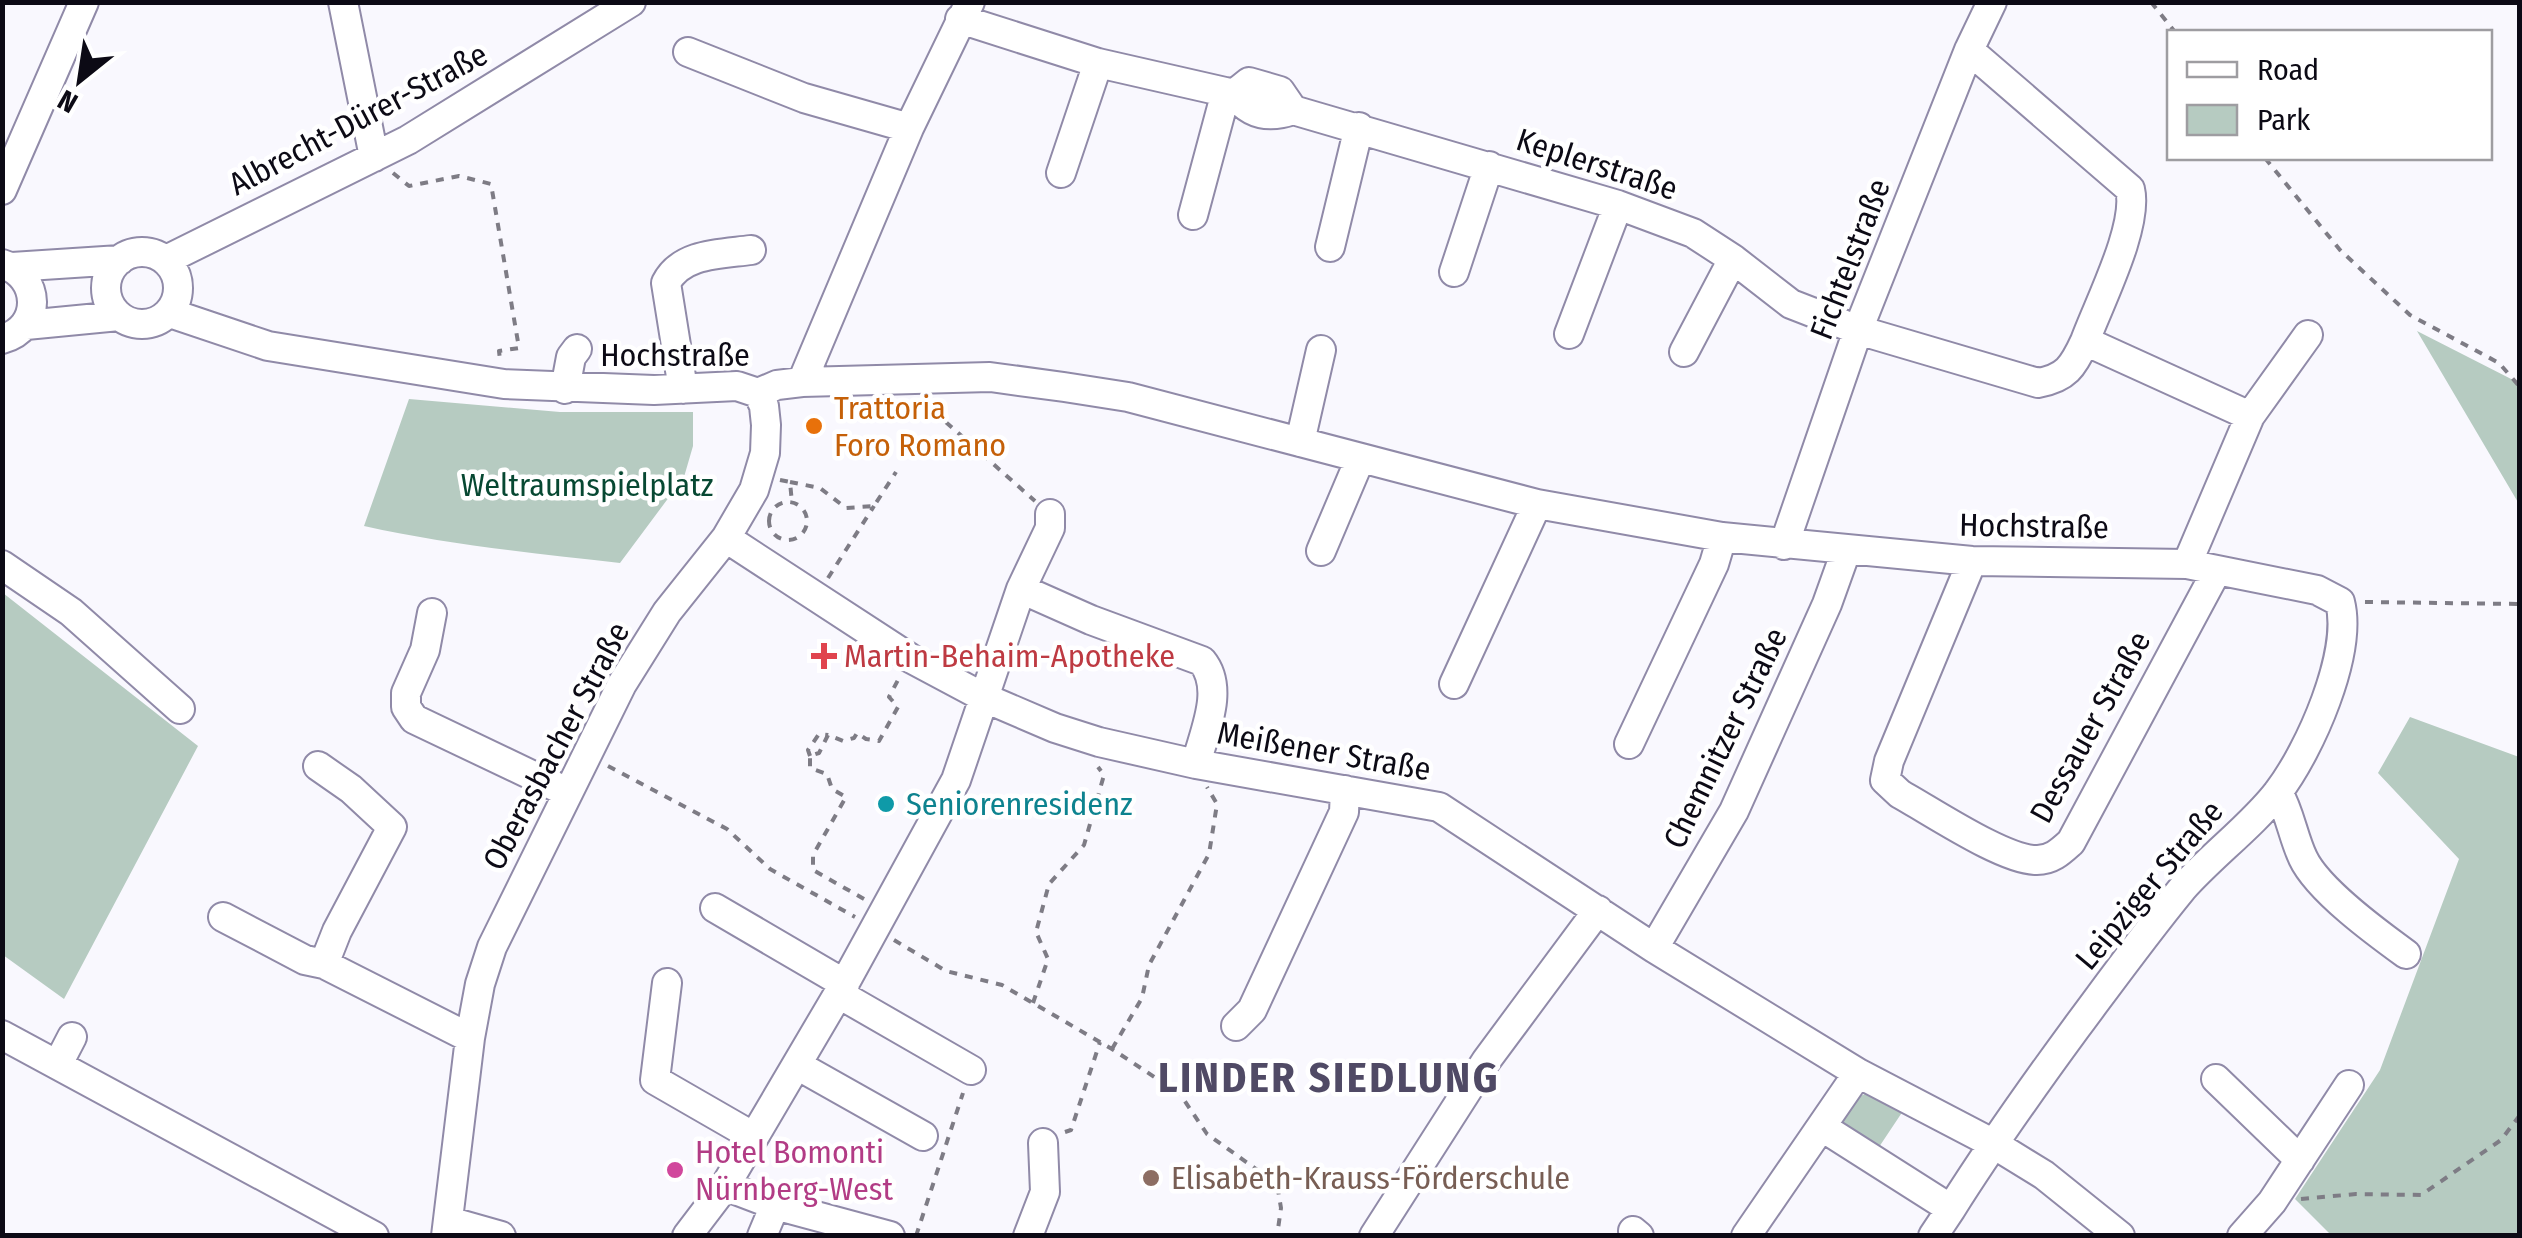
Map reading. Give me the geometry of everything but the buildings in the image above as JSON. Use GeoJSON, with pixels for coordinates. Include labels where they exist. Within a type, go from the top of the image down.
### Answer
{"type":"FeatureCollection","features":[{"type":"Feature","properties":{"kind":"street"},"geometry":{"type":"LineString","coordinates":[[2,190],[84,2]]}},
{"type":"Feature","properties":{"kind":"street"},"geometry":{"type":"LineString","coordinates":[[343,2],[374,157]]}},
{"type":"Feature","properties":{"kind":"street","name":"Albrecht-Dürer-Straße"},"geometry":{"type":"LineString","coordinates":[[14,272],[114,269],[128,255],[148,252],[166,260],[408,140],[631,2]]}},
{"type":"Feature","properties":{"kind":"street","name":"Fichtelstraße"},"geometry":{"type":"LineString","coordinates":[[1784,545],[1858,330],[1969,50],[1992,2]]}},
{"type":"Feature","properties":{"kind":"street"},"geometry":{"type":"LineString","coordinates":[[802,382],[910,128],[965,11]]}},
{"type":"Feature","properties":{"kind":"street","name":"Keplerstraße"},"geometry":{"type":"LineString","coordinates":[[965,11],[1098,63],[1230,93],[1250,82],[1280,91],[1293,110],[1618,204],[1692,233],[1791,304],[1858,330],[2038,383],[2060,379],[2074,366],[2128,228],[2133,204],[2130,188],[1969,50]]}},
{"type":"Feature","properties":{"kind":"street"},"geometry":{"type":"LineString","coordinates":[[688,52],[804,98],[910,128]]}},
{"type":"Feature","properties":{"kind":"street"},"geometry":{"type":"LineString","coordinates":[[1061,173],[1098,63]]}},
{"type":"Feature","properties":{"kind":"street"},"geometry":{"type":"LineString","coordinates":[[1192,215],[1230,93]]}},
{"type":"Feature","properties":{"kind":"street"},"geometry":{"type":"LineString","coordinates":[[1330,246],[1359,127]]}},
{"type":"Feature","properties":{"kind":"street"},"geometry":{"type":"LineString","coordinates":[[1454,272],[1489,166]]}},
{"type":"Feature","properties":{"kind":"street"},"geometry":{"type":"LineString","coordinates":[[1569,334],[1618,204]]}},
{"type":"Feature","properties":{"kind":"street"},"geometry":{"type":"LineString","coordinates":[[683,389],[668,277],[686,262],[751,250]]}},
{"type":"Feature","properties":{"kind":"street"},"geometry":{"type":"LineString","coordinates":[[1684,352],[1733,259]]}},
{"type":"Feature","properties":{"kind":"street"},"geometry":{"type":"LineString","coordinates":[[114,269],[108,301],[118,316],[145,325],[170,313],[178,295],[177,276],[166,260]]}},
{"type":"Feature","properties":{"kind":"street"},"geometry":{"type":"LineString","coordinates":[[14,272],[34,303],[14,332]]}},
{"type":"Feature","properties":{"kind":"street","name":"Hochstraße"},"geometry":{"type":"LineString","coordinates":[[170,313],[268,346],[504,384],[565,389],[737,386],[758,393],[777,385],[802,382],[990,377],[1128,397],[1537,504],[1722,537],[1972,561],[2187,564],[2317,590],[2340,602]]}},
{"type":"Feature","properties":{"kind":"street"},"geometry":{"type":"LineString","coordinates":[[14,332],[118,316]]}},
{"type":"Feature","properties":{"kind":"street"},"geometry":{"type":"LineString","coordinates":[[2187,564],[2250,416],[2308,335]]}},
{"type":"Feature","properties":{"kind":"street"},"geometry":{"type":"LineString","coordinates":[[2084,341],[2250,416]]}},
{"type":"Feature","properties":{"kind":"street"},"geometry":{"type":"LineString","coordinates":[[565,389],[571,357],[577,348]]}},
{"type":"Feature","properties":{"kind":"street"},"geometry":{"type":"LineString","coordinates":[[1300,442],[1320,350]]}},
{"type":"Feature","properties":{"kind":"street","name":"Oberasbacher Straße"},"geometry":{"type":"LineString","coordinates":[[447,1228],[470,1038],[492,947],[622,684],[666,612],[726,538],[760,474],[766,425],[758,393]]}},
{"type":"Feature","properties":{"kind":"street"},"geometry":{"type":"LineString","coordinates":[[1320,551],[1360,458]]}},
{"type":"Feature","properties":{"kind":"street"},"geometry":{"type":"LineString","coordinates":[[1454,684],[1537,504]]}},
{"type":"Feature","properties":{"kind":"street"},"geometry":{"type":"LineString","coordinates":[[686,1236],[725,1186],[844,986],[956,780],[1021,589],[1050,528],[1050,514]]}},
{"type":"Feature","properties":{"kind":"street"},"geometry":{"type":"LineString","coordinates":[[1629,744],[1714,564],[1722,537]]}},
{"type":"Feature","properties":{"kind":"street","name":"Meißener Straße"},"geometry":{"type":"LineString","coordinates":[[726,538],[910,658],[985,698],[1098,742],[1201,765],[1439,807],[1654,948],[1858,1074],[1992,1143],[2084,1203],[2120,1236]]}},
{"type":"Feature","properties":{"kind":"street","name":"Chemnitzer Straße"},"geometry":{"type":"LineString","coordinates":[[1654,948],[1734,810],[1827,604],[1846,550]]}},
{"type":"Feature","properties":{"kind":"street","name":"Dessauer Straße"},"geometry":{"type":"LineString","coordinates":[[1972,561],[1889,761],[1886,780],[1900,794],[2012,855],[2036,860],[2054,857],[2072,842],[2216,572]]}},
{"type":"Feature","properties":{"kind":"street"},"geometry":{"type":"LineString","coordinates":[[2,565],[71,612],[180,709]]}},
{"type":"Feature","properties":{"kind":"street"},"geometry":{"type":"LineString","coordinates":[[1021,589],[1202,660],[1210,671],[1212,700],[1201,765]]}},
{"type":"Feature","properties":{"kind":"street","name":"Leipziger Straße"},"geometry":{"type":"LineString","coordinates":[[1933,1236],[1992,1143],[2154,924],[2201,868],[2278,792],[2320,717],[2342,649],[2345,621],[2340,602]]}},
{"type":"Feature","properties":{"kind":"street"},"geometry":{"type":"LineString","coordinates":[[432,614],[424,650],[406,693],[406,707],[414,719],[567,792]]}},
{"type":"Feature","properties":{"kind":"street"},"geometry":{"type":"LineString","coordinates":[[318,766],[351,789],[392,827],[337,931],[324,964]]}},
{"type":"Feature","properties":{"kind":"street"},"geometry":{"type":"LineString","coordinates":[[1236,1026],[1252,1010],[1344,812],[1344,790]]}},
{"type":"Feature","properties":{"kind":"street"},"geometry":{"type":"LineString","coordinates":[[2278,792],[2288,810],[2303,860],[2314,874],[2366,925],[2406,954]]}},
{"type":"Feature","properties":{"kind":"street"},"geometry":{"type":"LineString","coordinates":[[715,908],[844,986],[971,1070]]}},
{"type":"Feature","properties":{"kind":"street"},"geometry":{"type":"LineString","coordinates":[[1374,1236],[1486,1061],[1598,910]]}},
{"type":"Feature","properties":{"kind":"street"},"geometry":{"type":"LineString","coordinates":[[224,917],[470,1038]]}},
{"type":"Feature","properties":{"kind":"street"},"geometry":{"type":"LineString","coordinates":[[667,983],[656,1080],[754,1137]]}},
{"type":"Feature","properties":{"kind":"street"},"geometry":{"type":"LineString","coordinates":[[2,1035],[58,1064],[119,1088],[374,1236]]}},
{"type":"Feature","properties":{"kind":"street"},"geometry":{"type":"LineString","coordinates":[[58,1064],[72,1036]]}},
{"type":"Feature","properties":{"kind":"street"},"geometry":{"type":"LineString","coordinates":[[797,1065],[923,1136]]}},
{"type":"Feature","properties":{"kind":"street"},"geometry":{"type":"LineString","coordinates":[[1746,1236],[1858,1074]]}},
{"type":"Feature","properties":{"kind":"street"},"geometry":{"type":"LineString","coordinates":[[2216,1078],[2300,1160]]}},
{"type":"Feature","properties":{"kind":"street"},"geometry":{"type":"LineString","coordinates":[[2242,1236],[2272,1202],[2348,1085]]}},
{"type":"Feature","properties":{"kind":"street"},"geometry":{"type":"LineString","coordinates":[[1822,1127],[1951,1210]]}},
{"type":"Feature","properties":{"kind":"street"},"geometry":{"type":"LineString","coordinates":[[1028,1236],[1045,1192],[1043,1143]]}},
{"type":"Feature","properties":{"kind":"street"},"geometry":{"type":"LineString","coordinates":[[725,1186],[775,1205],[890,1236]]}},
{"type":"Feature","properties":{"kind":"street"},"geometry":{"type":"LineString","coordinates":[[762,1236],[775,1205]]}},
{"type":"Feature","properties":{"kind":"street"},"geometry":{"type":"LineString","coordinates":[[447,1228],[501,1236]]}},
{"type":"Feature","properties":{"kind":"path"},"geometry":{"type":"LineString","coordinates":[[2151,2],[2173,30]]}},
{"type":"Feature","properties":{"kind":"path"},"geometry":{"type":"LineString","coordinates":[[374,157],[409,186],[459,176],[491,184],[519,348],[499,351],[504,384]]}},
{"type":"Feature","properties":{"kind":"path"},"geometry":{"type":"LineString","coordinates":[[2267,160],[2340,250],[2410,315],[2500,363],[2520,388]]}},
{"type":"Feature","properties":{"kind":"path"},"geometry":{"type":"LineString","coordinates":[[897,379],[1050,514]]}},
{"type":"Feature","properties":{"kind":"path"},"geometry":{"type":"LineString","coordinates":[[815,598],[896,472]]}},
{"type":"Feature","properties":{"kind":"path"},"geometry":{"type":"LineString","coordinates":[[790,482],[820,488],[846,508],[874,506]]}},
{"type":"Feature","properties":{"kind":"path"},"geometry":{"type":"LineString","coordinates":[[792,502],[806,516],[806,527],[799,537],[777,537],[770,527],[770,515],[776,506],[792,502]]}},
{"type":"Feature","properties":{"kind":"path"},"geometry":{"type":"LineString","coordinates":[[2340,602],[2520,604]]}},
{"type":"Feature","properties":{"kind":"path"},"geometry":{"type":"LineString","coordinates":[[910,658],[889,697],[898,707],[879,741],[866,740],[857,733],[842,741],[819,734],[812,742],[810,768],[827,774],[832,789],[846,798],[813,855],[813,870],[946,971],[1002,985],[1112,1048],[1180,1094],[1207,1134],[1277,1184],[1281,1208],[1277,1236]]}},
{"type":"Feature","properties":{"kind":"path"},"geometry":{"type":"LineString","coordinates":[[810,756],[819,753],[828,735]]}},
{"type":"Feature","properties":{"kind":"path"},"geometry":{"type":"LineString","coordinates":[[1033,1003],[1048,960],[1036,932],[1049,884],[1084,845],[1104,775],[1094,760],[1098,742]]}},
{"type":"Feature","properties":{"kind":"path"},"geometry":{"type":"LineString","coordinates":[[586,755],[727,829],[770,869],[880,920]]}},
{"type":"Feature","properties":{"kind":"path"},"geometry":{"type":"LineString","coordinates":[[1112,1048],[1142,998],[1148,964],[1209,854],[1217,804],[1208,792],[1201,765]]}},
{"type":"Feature","properties":{"kind":"path"},"geometry":{"type":"LineString","coordinates":[[1043,1143],[1071,1130],[1100,1042]]}},
{"type":"Feature","properties":{"kind":"path"},"geometry":{"type":"LineString","coordinates":[[916,1236],[971,1070]]}},
{"type":"Feature","properties":{"kind":"path"},"geometry":{"type":"LineString","coordinates":[[2272,1202],[2356,1194],[2421,1195],[2501,1140],[2520,1115]]}},
{"type":"Feature","properties":{"kind":"green space"},"geometry":{"type":"Polygon","coordinates":[[[2417,331],[2519,383],[2519,504],[2417,331]]]}},
{"type":"Feature","properties":{"kind":"green space","name":"Weltraumspielplatz"},"geometry":{"type":"Polygon","coordinates":[[[409,399],[560,412],[693,412],[693,446],[684,477],[620,563],[460,543],[364,526],[409,399]]]}},
{"type":"Feature","properties":{"kind":"green space"},"geometry":{"type":"Polygon","coordinates":[[[3,593],[198,746],[64,999],[3,955],[3,593]]]}},
{"type":"Feature","properties":{"kind":"green space"},"geometry":{"type":"Polygon","coordinates":[[[2410,717],[2519,757],[2519,1235],[2331,1235],[2295,1199],[2380,1070],[2459,859],[2378,773],[2410,717]]]}},
{"type":"Feature","properties":{"kind":"green space"},"geometry":{"type":"Polygon","coordinates":[[[1872,1091],[1903,1111],[1877,1150],[1837,1125],[1858,1097],[1872,1091]]]}},
{"type":"Feature","properties":{"kind":"place","name":"Trattoria Foro Romano"},"geometry":{"type":"Point","coordinates":[814,426]}},
{"type":"Feature","properties":{"kind":"place","name":"Martin-Behaim-Apotheke"},"geometry":{"type":"Point","coordinates":[824,656]}},
{"type":"Feature","properties":{"kind":"place","name":"Seniorenresidenz"},"geometry":{"type":"Point","coordinates":[886,804]}},
{"type":"Feature","properties":{"kind":"place","name":"Hotel Bomonti Nürnberg-West"},"geometry":{"type":"Point","coordinates":[675,1170]}},
{"type":"Feature","properties":{"kind":"place","name":"Elisabeth-Krauss-Förderschule"},"geometry":{"type":"Point","coordinates":[1151,1178]}},
{"type":"Feature","properties":{"kind":"district","name":"LINDER SIEDLUNG"},"geometry":{"type":"Point","coordinates":[1329,1078]}}]}
